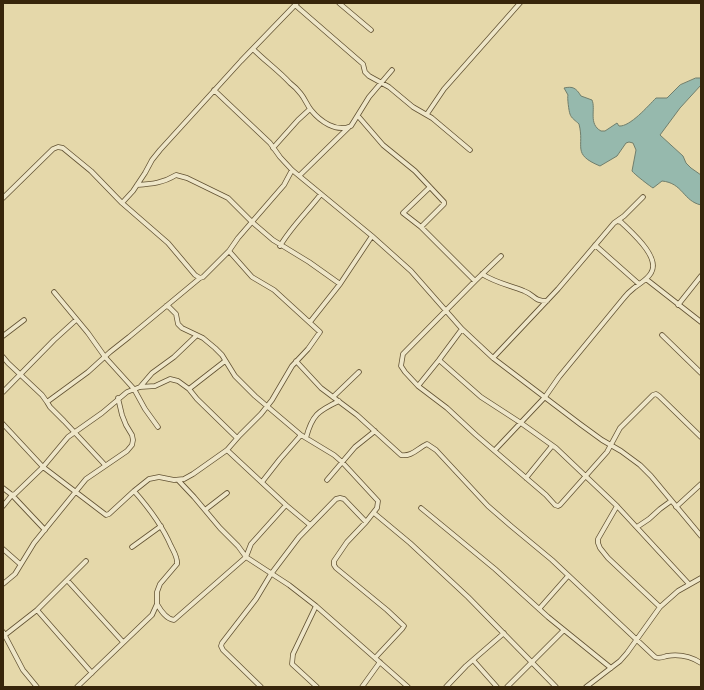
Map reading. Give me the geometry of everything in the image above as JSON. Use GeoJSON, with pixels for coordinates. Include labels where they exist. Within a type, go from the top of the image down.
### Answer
{"type":"FeatureCollection","features":[{"type":"Feature","properties":{"kind":"street"},"geometry":{"type":"LineString","coordinates":[[339,3],[370,30]]}},
{"type":"Feature","properties":{"kind":"street"},"geometry":{"type":"LineString","coordinates":[[427,114],[444,89],[520,3]]}},
{"type":"Feature","properties":{"kind":"street"},"geometry":{"type":"LineString","coordinates":[[122,203],[137,185],[152,160],[214,90],[296,4],[364,64],[365,72],[369,76],[397,93],[413,107],[427,114],[470,150]]}},
{"type":"Feature","properties":{"kind":"street"},"geometry":{"type":"LineString","coordinates":[[253,49],[302,94],[310,109],[328,124],[334,127],[349,127]]}},
{"type":"Feature","properties":{"kind":"street"},"geometry":{"type":"LineString","coordinates":[[300,175],[349,127],[358,116],[369,97],[392,70]]}},
{"type":"Feature","properties":{"kind":"street"},"geometry":{"type":"LineString","coordinates":[[214,90],[273,148],[292,170],[300,175],[372,236],[411,271],[445,311],[493,358],[640,465],[701,536]]}},
{"type":"Feature","properties":{"kind":"street"},"geometry":{"type":"LineString","coordinates":[[273,148],[310,109]]}},
{"type":"Feature","properties":{"kind":"street"},"geometry":{"type":"LineString","coordinates":[[358,116],[383,145],[415,171],[443,200],[444,204],[421,227]]}},
{"type":"Feature","properties":{"kind":"street"},"geometry":{"type":"LineString","coordinates":[[3,198],[53,149],[58,146],[63,148],[91,171],[122,203],[168,243],[187,267],[200,278]]}},
{"type":"Feature","properties":{"kind":"street"},"geometry":{"type":"LineString","coordinates":[[47,402],[71,385],[200,278],[204,277],[229,252],[238,238],[284,185],[292,170]]}},
{"type":"Feature","properties":{"kind":"street"},"geometry":{"type":"LineString","coordinates":[[137,185],[166,181],[176,175],[228,198],[252,222],[280,246],[309,262],[340,284]]}},
{"type":"Feature","properties":{"kind":"street"},"geometry":{"type":"LineString","coordinates":[[430,187],[403,213],[421,227],[474,281]]}},
{"type":"Feature","properties":{"kind":"street"},"geometry":{"type":"LineString","coordinates":[[280,246],[288,232],[321,194]]}},
{"type":"Feature","properties":{"kind":"street"},"geometry":{"type":"LineString","coordinates":[[493,358],[547,302],[614,223],[643,197]]}},
{"type":"Feature","properties":{"kind":"street"},"geometry":{"type":"LineString","coordinates":[[495,450],[545,397],[559,377],[623,298],[652,273],[653,268],[647,250],[638,238],[618,221]]}},
{"type":"Feature","properties":{"kind":"street"},"geometry":{"type":"LineString","coordinates":[[310,322],[340,284],[372,236]]}},
{"type":"Feature","properties":{"kind":"street"},"geometry":{"type":"LineString","coordinates":[[595,245],[639,284]]}},
{"type":"Feature","properties":{"kind":"street"},"geometry":{"type":"LineString","coordinates":[[3,424],[43,467],[106,515],[149,479],[155,478],[178,480],[193,474],[227,450],[237,438],[253,424],[267,407],[292,366],[308,349],[320,332],[274,290],[252,277],[229,252]]}},
{"type":"Feature","properties":{"kind":"street"},"geometry":{"type":"LineString","coordinates":[[501,256],[474,281],[403,354],[402,366],[405,372],[418,386],[447,408],[555,505],[558,506],[612,446],[613,439],[620,428],[656,394],[682,417],[701,437]]}},
{"type":"Feature","properties":{"kind":"street"},"geometry":{"type":"LineString","coordinates":[[482,274],[496,282],[528,293],[539,301],[547,302]]}},
{"type":"Feature","properties":{"kind":"street"},"geometry":{"type":"LineString","coordinates":[[678,305],[701,276]]}},
{"type":"Feature","properties":{"kind":"street"},"geometry":{"type":"LineString","coordinates":[[646,279],[701,322]]}},
{"type":"Feature","properties":{"kind":"street"},"geometry":{"type":"LineString","coordinates":[[54,292],[105,357],[134,389],[158,428]]}},
{"type":"Feature","properties":{"kind":"street"},"geometry":{"type":"LineString","coordinates":[[166,306],[176,314],[178,324],[182,328],[196,336],[203,338],[215,348],[235,376],[267,407],[301,435],[334,455],[378,501],[378,508],[347,542],[334,561],[336,568],[404,626],[375,658]]}},
{"type":"Feature","properties":{"kind":"street"},"geometry":{"type":"LineString","coordinates":[[3,336],[24,320]]}},
{"type":"Feature","properties":{"kind":"street"},"geometry":{"type":"LineString","coordinates":[[3,392],[19,374],[76,320]]}},
{"type":"Feature","properties":{"kind":"street"},"geometry":{"type":"LineString","coordinates":[[418,386],[462,329]]}},
{"type":"Feature","properties":{"kind":"street"},"geometry":{"type":"LineString","coordinates":[[662,335],[701,373]]}},
{"type":"Feature","properties":{"kind":"street"},"geometry":{"type":"LineString","coordinates":[[140,388],[152,373],[174,357],[196,336]]}},
{"type":"Feature","properties":{"kind":"street"},"geometry":{"type":"LineString","coordinates":[[3,357],[105,465]]}},
{"type":"Feature","properties":{"kind":"street"},"geometry":{"type":"LineString","coordinates":[[439,360],[481,397],[521,423],[552,446],[586,475],[637,527],[689,584]]}},
{"type":"Feature","properties":{"kind":"street"},"geometry":{"type":"LineString","coordinates":[[190,389],[225,361]]}},
{"type":"Feature","properties":{"kind":"street"},"geometry":{"type":"LineString","coordinates":[[296,361],[322,388],[357,414],[401,455],[409,455],[427,444],[436,450],[488,506],[552,560],[652,654],[658,658],[684,655],[696,659],[701,663]]}},
{"type":"Feature","properties":{"kind":"street"},"geometry":{"type":"LineString","coordinates":[[333,397],[359,372]]}},
{"type":"Feature","properties":{"kind":"street"},"geometry":{"type":"LineString","coordinates":[[3,506],[12,495],[15,494],[43,467],[68,437],[118,398],[134,389],[155,386],[170,379],[178,381],[190,389],[197,399],[237,438]]}},
{"type":"Feature","properties":{"kind":"street"},"geometry":{"type":"LineString","coordinates":[[3,584],[15,574],[34,543],[86,479],[127,451],[132,445],[132,435],[126,425],[118,398]]}},
{"type":"Feature","properties":{"kind":"street"},"geometry":{"type":"LineString","coordinates":[[306,438],[310,424],[315,415],[339,401]]}},
{"type":"Feature","properties":{"kind":"street"},"geometry":{"type":"LineString","coordinates":[[327,480],[355,447],[375,431]]}},
{"type":"Feature","properties":{"kind":"street"},"geometry":{"type":"LineString","coordinates":[[262,482],[301,435]]}},
{"type":"Feature","properties":{"kind":"street"},"geometry":{"type":"LineString","coordinates":[[526,478],[552,446]]}},
{"type":"Feature","properties":{"kind":"street"},"geometry":{"type":"LineString","coordinates":[[227,450],[286,505],[310,525]]}},
{"type":"Feature","properties":{"kind":"street"},"geometry":{"type":"LineString","coordinates":[[178,480],[246,557],[289,585],[316,606],[408,687]]}},
{"type":"Feature","properties":{"kind":"street"},"geometry":{"type":"LineString","coordinates":[[676,507],[701,484]]}},
{"type":"Feature","properties":{"kind":"street"},"geometry":{"type":"LineString","coordinates":[[3,488],[12,495],[45,530]]}},
{"type":"Feature","properties":{"kind":"street"},"geometry":{"type":"LineString","coordinates":[[77,687],[152,615],[157,604],[157,592],[160,584],[178,562],[161,526],[153,513],[134,491]]}},
{"type":"Feature","properties":{"kind":"street"},"geometry":{"type":"LineString","coordinates":[[205,510],[227,493]]}},
{"type":"Feature","properties":{"kind":"street"},"geometry":{"type":"LineString","coordinates":[[261,687],[223,650],[221,646],[222,643],[256,599],[271,574],[299,536],[336,500],[340,498],[344,499],[366,522]]}},
{"type":"Feature","properties":{"kind":"street"},"geometry":{"type":"LineString","coordinates":[[637,527],[671,502]]}},
{"type":"Feature","properties":{"kind":"street"},"geometry":{"type":"LineString","coordinates":[[157,604],[163,613],[170,619],[174,620],[246,557],[252,544],[286,505]]}},
{"type":"Feature","properties":{"kind":"street"},"geometry":{"type":"LineString","coordinates":[[617,506],[598,539],[600,548],[608,558],[660,607]]}},
{"type":"Feature","properties":{"kind":"street"},"geometry":{"type":"LineString","coordinates":[[421,508],[495,569],[539,609],[611,668]]}},
{"type":"Feature","properties":{"kind":"street"},"geometry":{"type":"LineString","coordinates":[[374,513],[410,543],[504,633],[531,663],[556,687]]}},
{"type":"Feature","properties":{"kind":"street"},"geometry":{"type":"LineString","coordinates":[[132,547],[161,526]]}},
{"type":"Feature","properties":{"kind":"street"},"geometry":{"type":"LineString","coordinates":[[3,549],[20,564]]}},
{"type":"Feature","properties":{"kind":"street"},"geometry":{"type":"LineString","coordinates":[[37,687],[23,670],[4,634],[37,610],[86,561]]}},
{"type":"Feature","properties":{"kind":"street"},"geometry":{"type":"LineString","coordinates":[[539,609],[568,576]]}},
{"type":"Feature","properties":{"kind":"street"},"geometry":{"type":"LineString","coordinates":[[586,687],[620,661],[660,607],[689,584],[701,578]]}},
{"type":"Feature","properties":{"kind":"street"},"geometry":{"type":"LineString","coordinates":[[67,580],[123,642]]}},
{"type":"Feature","properties":{"kind":"street"},"geometry":{"type":"LineString","coordinates":[[316,606],[293,654],[292,664],[318,687]]}},
{"type":"Feature","properties":{"kind":"street"},"geometry":{"type":"LineString","coordinates":[[37,610],[92,673]]}},
{"type":"Feature","properties":{"kind":"street"},"geometry":{"type":"LineString","coordinates":[[507,687],[564,630]]}},
{"type":"Feature","properties":{"kind":"street"},"geometry":{"type":"LineString","coordinates":[[446,687],[473,660],[504,633]]}},
{"type":"Feature","properties":{"kind":"street"},"geometry":{"type":"LineString","coordinates":[[473,660],[497,687]]}},
{"type":"Feature","properties":{"kind":"street"},"geometry":{"type":"LineString","coordinates":[[362,687],[380,662]]}},
{"type":"Feature","properties":{"kind":"water"},"geometry":{"type":"Polygon","coordinates":[[[696,78],[701,78],[701,85],[680,108],[660,135],[683,156],[686,163],[691,168],[701,175],[701,205],[690,200],[679,188],[669,182],[662,181],[653,188],[633,173],[632,171],[636,150],[633,143],[626,143],[617,156],[600,166],[585,158],[582,154],[579,124],[572,118],[568,104],[568,95],[564,88],[574,88],[581,96],[592,100],[593,120],[597,128],[601,131],[605,131],[617,123],[619,126],[628,123],[639,115],[656,98],[667,98],[680,85],[696,78]]]}}]}
